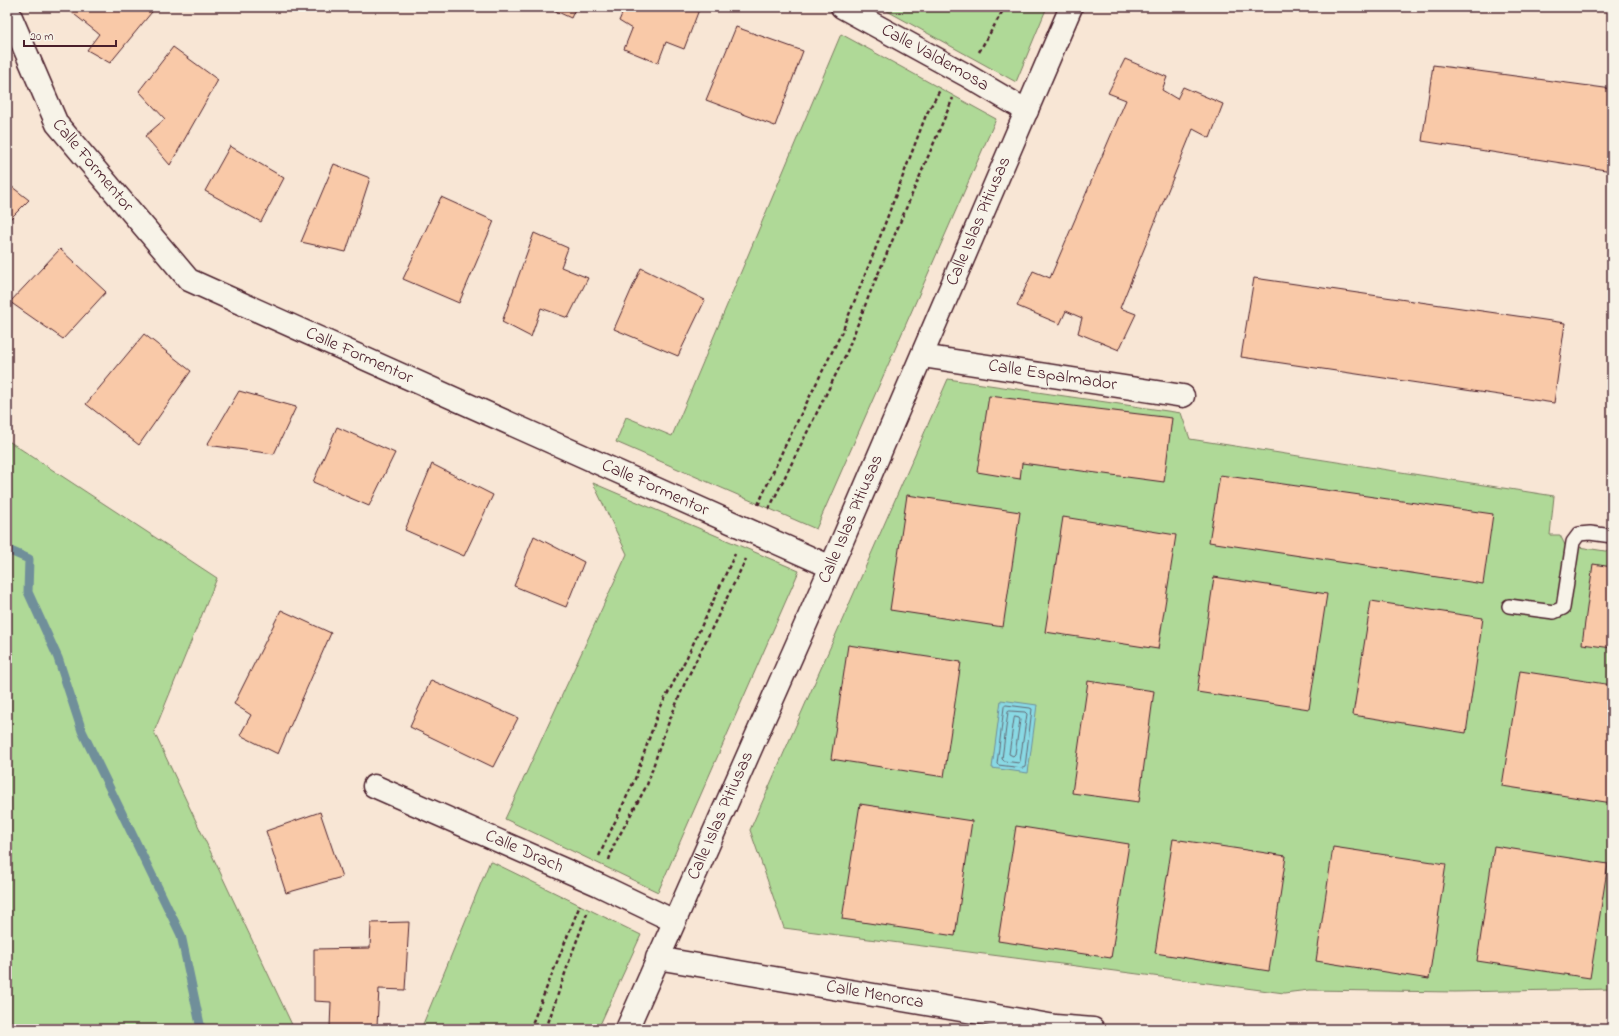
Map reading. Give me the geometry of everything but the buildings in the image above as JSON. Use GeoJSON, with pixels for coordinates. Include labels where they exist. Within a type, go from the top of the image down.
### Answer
{"type":"FeatureCollection","features":[{"type":"Feature","properties":{"kind":"street","name":"Calle Valdemosa"},"geometry":{"type":"LineString","coordinates":[[842,7],[966,75],[1027,111]]}},
{"type":"Feature","properties":{"kind":"street","name":"Calle Islas Pitiusas"},"geometry":{"type":"LineString","coordinates":[[627,1029],[657,958],[832,567],[1071,7]]}},
{"type":"Feature","properties":{"kind":"street","name":"Calle Formentor"},"geometry":{"type":"LineString","coordinates":[[7,8],[57,124],[189,280],[832,567]]}},
{"type":"Feature","properties":{"kind":"street","name":"Calle Espalmador"},"geometry":{"type":"LineString","coordinates":[[922,356],[1183,396]]}},
{"type":"Feature","properties":{"kind":"street","name":"Calle Drach"},"geometry":{"type":"LineString","coordinates":[[374,786],[599,885],[674,921]]}},
{"type":"Feature","properties":{"kind":"street","name":"Calle Menorca"},"geometry":{"type":"LineString","coordinates":[[657,958],[1055,1027],[1093,1029]]}},
{"type":"Feature","properties":{"kind":"lane"},"geometry":{"type":"LineString","coordinates":[[1509,606],[1554,612],[1563,608],[1573,542],[1579,534],[1590,533],[1612,536]]}},
{"type":"Feature","properties":{"kind":"green space"},"geometry":{"type":"Polygon","coordinates":[[[880,7],[1047,7],[1016,82],[880,7]]]}},
{"type":"Feature","properties":{"kind":"green space"},"geometry":{"type":"Polygon","coordinates":[[[841,34],[996,119],[816,529],[616,442],[626,417],[672,436],[841,34]]]}},
{"type":"Feature","properties":{"kind":"green space"},"geometry":{"type":"Polygon","coordinates":[[[948,379],[1181,413],[1190,439],[1554,496],[1550,535],[1560,535],[1565,545],[1612,552],[1612,989],[1455,992],[1309,990],[1284,993],[784,928],[750,830],[948,379]]]}},
{"type":"Feature","properties":{"kind":"green space"},"geometry":{"type":"Polygon","coordinates":[[[7,440],[217,578],[154,732],[294,1029],[7,1029],[7,440]]]}},
{"type":"Feature","properties":{"kind":"green space"},"geometry":{"type":"Polygon","coordinates":[[[593,483],[799,571],[658,892],[505,819],[627,554],[593,483]]]}},
{"type":"Feature","properties":{"kind":"green space"},"geometry":{"type":"Polygon","coordinates":[[[490,861],[641,935],[598,1029],[421,1029],[490,861]]]}},
{"type":"Feature","properties":{"kind":"water"},"geometry":{"type":"Polygon","coordinates":[[[1001,700],[1037,705],[1028,773],[992,768],[1001,700]]]}},
{"type":"Feature","properties":{"kind":"waterway"},"geometry":{"type":"LineString","coordinates":[[7,548],[8,550],[29,559],[28,592],[58,658],[82,731],[181,935],[201,1029]]}}]}
